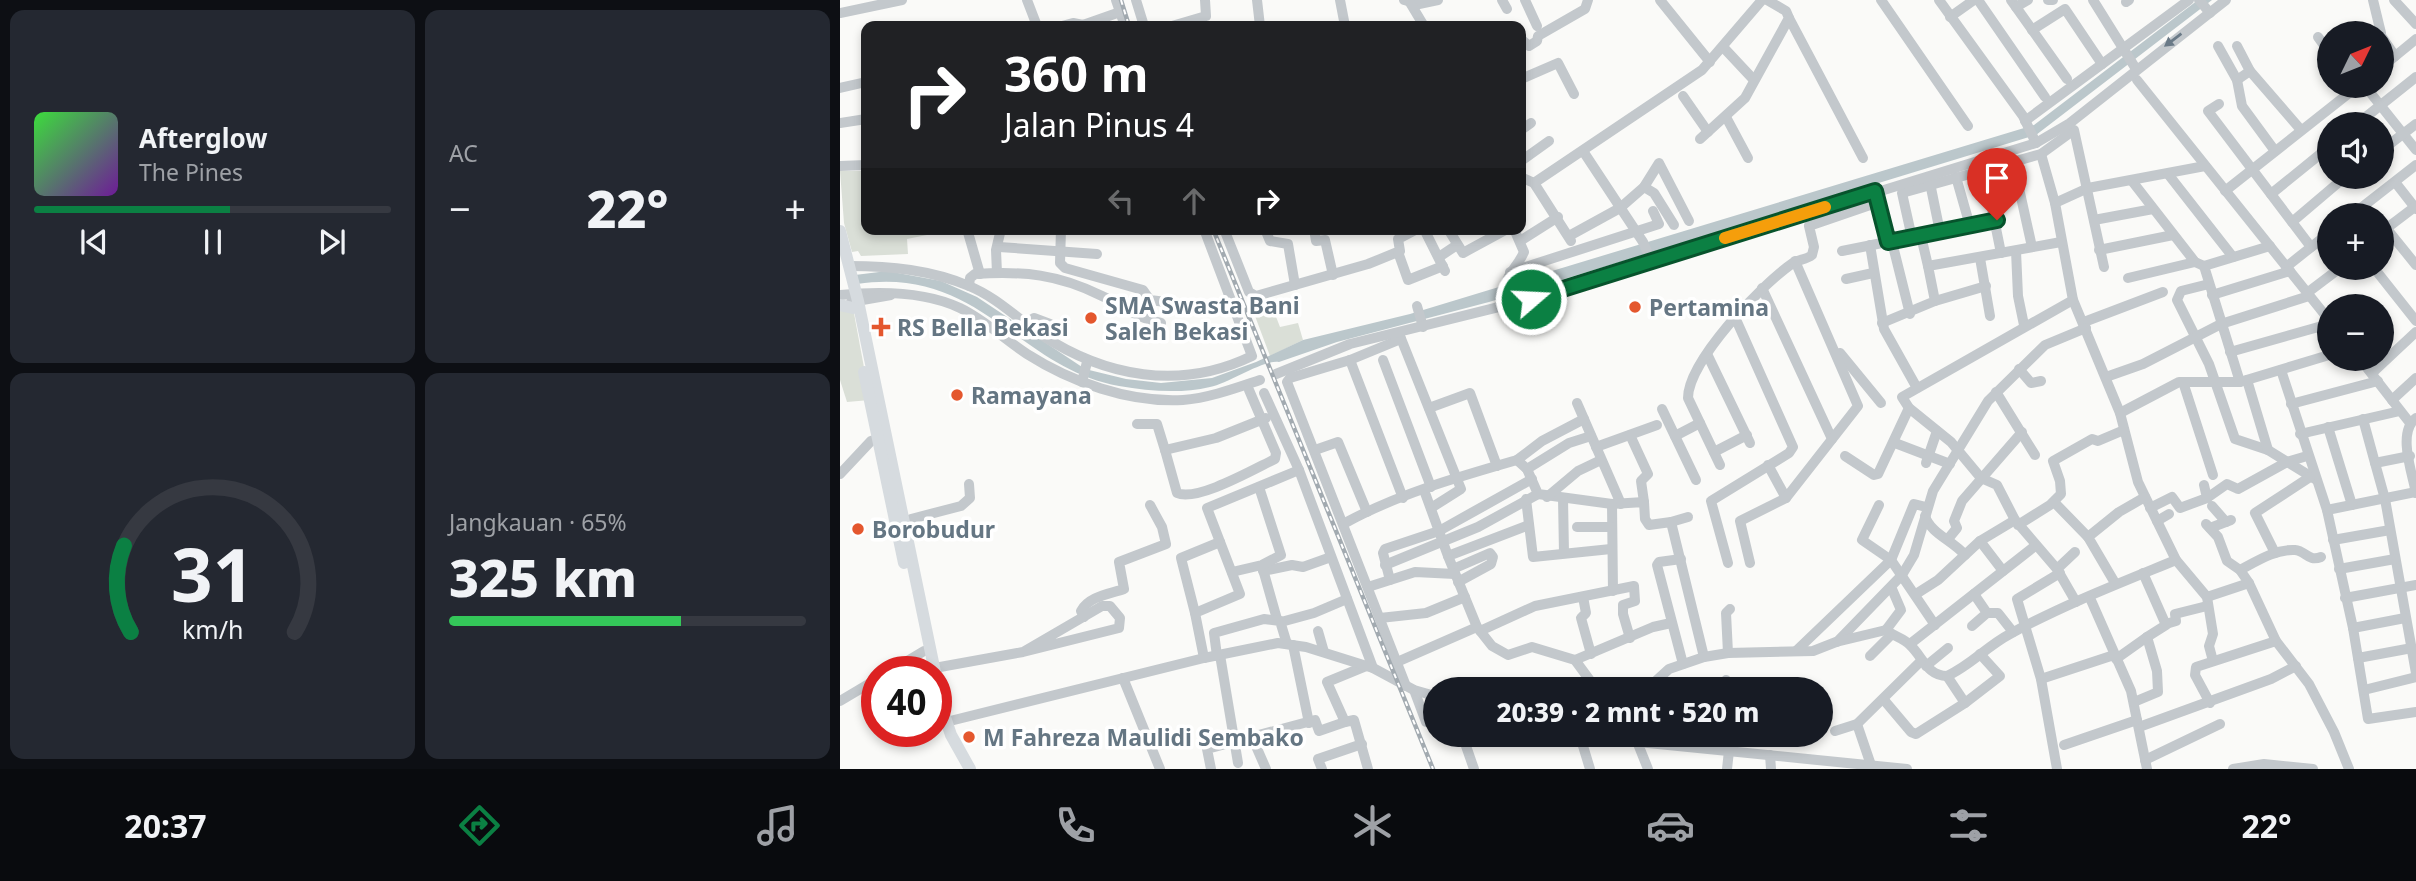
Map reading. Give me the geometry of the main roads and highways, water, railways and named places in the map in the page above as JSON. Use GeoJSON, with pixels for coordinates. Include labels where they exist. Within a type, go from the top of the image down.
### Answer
{"type":"FeatureCollection","features":[{"type":"Feature","properties":{"kind":"main road"},"geometry":{"type":"LineString","coordinates":[[841,238],[844,268],[853,299],[929,656]]}},
{"type":"Feature","properties":{"kind":"main road"},"geometry":{"type":"LineString","coordinates":[[920,623],[926,656]]}},
{"type":"Feature","properties":{"kind":"main road"},"geometry":{"type":"LineString","coordinates":[[952,731],[970,769]]}},
{"type":"Feature","properties":{"kind":"railway"},"geometry":{"type":"LineString","coordinates":[[1121,0],[1127,21]]}},
{"type":"Feature","properties":{"kind":"railway"},"geometry":{"type":"LineString","coordinates":[[1215,235],[1433,769]]}},
{"type":"Feature","properties":{"kind":"place","name":"Pertamina"},"geometry":{"type":"Point","coordinates":[1635,307]}},
{"type":"Feature","properties":{"kind":"place","name":"SMA Swasta Bani Saleh Bekasi"},"geometry":{"type":"Point","coordinates":[1091,318]}},
{"type":"Feature","properties":{"kind":"place","name":"RS Bella Bekasi"},"geometry":{"type":"Point","coordinates":[881,327]}},
{"type":"Feature","properties":{"kind":"place","name":"Ramayana"},"geometry":{"type":"Point","coordinates":[957,395]}},
{"type":"Feature","properties":{"kind":"place","name":"Borobudur"},"geometry":{"type":"Point","coordinates":[858,529]}},
{"type":"Feature","properties":{"kind":"place","name":"M Fahreza Maulidi Sembako"},"geometry":{"type":"Point","coordinates":[969,737]}}]}
